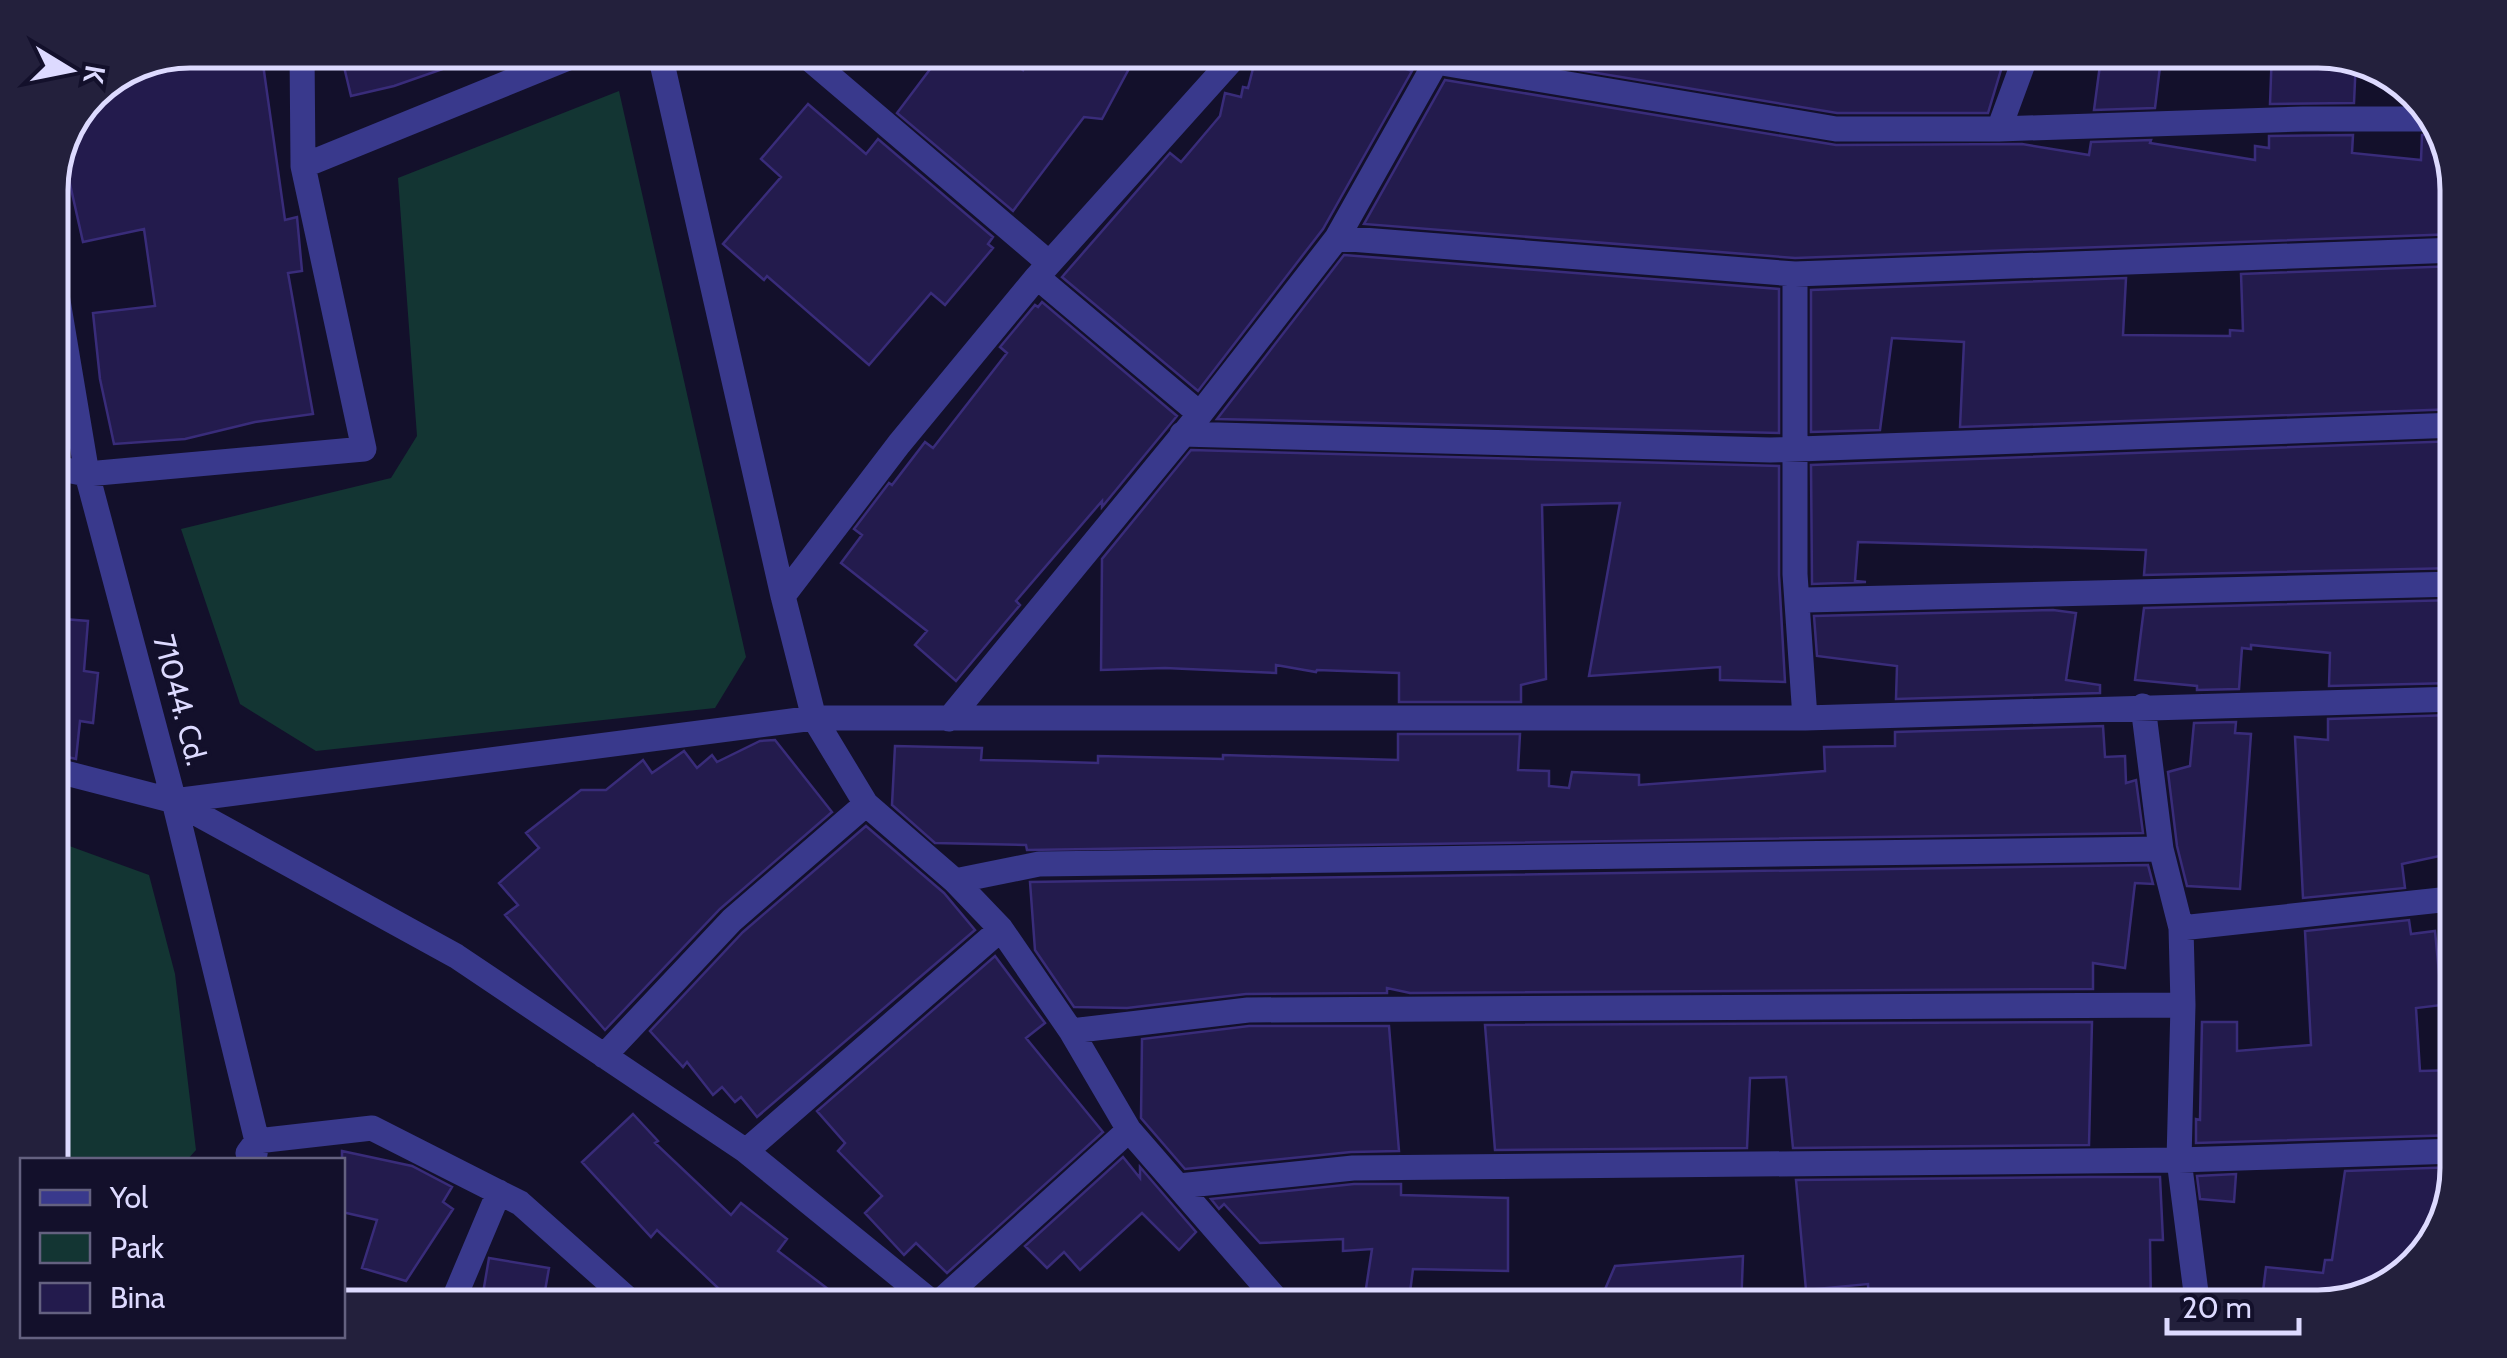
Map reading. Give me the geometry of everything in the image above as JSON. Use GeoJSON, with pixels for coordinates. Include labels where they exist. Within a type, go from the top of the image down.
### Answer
{"type":"FeatureCollection","features":[{"type":"Feature","properties":{"kind":"street"},"geometry":{"type":"LineString","coordinates":[[68,470],[88,474],[364,449],[304,166],[302,68]]}},
{"type":"Feature","properties":{"kind":"street"},"geometry":{"type":"LineString","coordinates":[[304,166],[544,68]]}},
{"type":"Feature","properties":{"kind":"street"},"geometry":{"type":"LineString","coordinates":[[663,68],[814,718],[866,804],[955,880],[1001,929],[1071,1031],[1129,1130],[1269,1290]]}},
{"type":"Feature","properties":{"kind":"street"},"geometry":{"type":"LineString","coordinates":[[819,68],[1200,414]]}},
{"type":"Feature","properties":{"kind":"street"},"geometry":{"type":"LineString","coordinates":[[784,596],[899,444],[1043,270],[1225,68]]}},
{"type":"Feature","properties":{"kind":"street"},"geometry":{"type":"LineString","coordinates":[[949,719],[1200,414],[1337,238],[1433,68]]}},
{"type":"Feature","properties":{"kind":"street"},"geometry":{"type":"LineString","coordinates":[[1476,68],[1836,129],[2417,120]]}},
{"type":"Feature","properties":{"kind":"street"},"geometry":{"type":"LineString","coordinates":[[1529,76],[1534,68]]}},
{"type":"Feature","properties":{"kind":"street"},"geometry":{"type":"LineString","coordinates":[[1998,128],[2021,68]]}},
{"type":"Feature","properties":{"kind":"street"},"geometry":{"type":"LineString","coordinates":[[1337,238],[1795,274],[2439,251]]}},
{"type":"Feature","properties":{"kind":"street"},"geometry":{"type":"LineString","coordinates":[[1795,274],[1798,597],[1805,718]]}},
{"type":"Feature","properties":{"kind":"street","name":"71044. Cd."},"geometry":{"type":"LineString","coordinates":[[68,357],[88,474],[174,801],[251,1154]]}},
{"type":"Feature","properties":{"kind":"street"},"geometry":{"type":"LineString","coordinates":[[1182,434],[1795,449],[2439,427]]}},
{"type":"Feature","properties":{"kind":"street"},"geometry":{"type":"LineString","coordinates":[[1798,597],[1806,600],[2439,584]]}},
{"type":"Feature","properties":{"kind":"street"},"geometry":{"type":"LineString","coordinates":[[174,801],[814,718],[1805,718],[2440,699]]}},
{"type":"Feature","properties":{"kind":"street"},"geometry":{"type":"LineString","coordinates":[[2143,706],[2161,849],[2181,928],[2179,1160],[2196,1290]]}},
{"type":"Feature","properties":{"kind":"street"},"geometry":{"type":"LineString","coordinates":[[68,773],[174,801],[456,956],[746,1151],[918,1290]]}},
{"type":"Feature","properties":{"kind":"street"},"geometry":{"type":"LineString","coordinates":[[604,1056],[732,920],[866,804]]}},
{"type":"Feature","properties":{"kind":"street"},"geometry":{"type":"LineString","coordinates":[[955,880],[1039,864],[2161,849]]}},
{"type":"Feature","properties":{"kind":"street"},"geometry":{"type":"LineString","coordinates":[[2181,928],[2440,900]]}},
{"type":"Feature","properties":{"kind":"street"},"geometry":{"type":"LineString","coordinates":[[746,1151],[1001,929]]}},
{"type":"Feature","properties":{"kind":"street"},"geometry":{"type":"LineString","coordinates":[[1071,1031],[1248,1010],[2183,1004]]}},
{"type":"Feature","properties":{"kind":"street"},"geometry":{"type":"LineString","coordinates":[[251,1154],[372,1128],[520,1203],[617,1290]]}},
{"type":"Feature","properties":{"kind":"street"},"geometry":{"type":"LineString","coordinates":[[955,1290],[1129,1130]]}},
{"type":"Feature","properties":{"kind":"street"},"geometry":{"type":"LineString","coordinates":[[1179,1186],[1353,1168],[2179,1160],[2440,1152]]}},
{"type":"Feature","properties":{"kind":"street"},"geometry":{"type":"LineString","coordinates":[[458,1290],[499,1192]]}},
{"type":"Feature","properties":{"kind":"street"},"geometry":{"type":"LineString","coordinates":[[605,1290],[606,1280]]}},
{"type":"Feature","properties":{"kind":"green space"},"geometry":{"type":"Polygon","coordinates":[[[619,91],[746,657],[715,708],[316,751],[240,704],[181,529],[391,478],[417,436],[398,178],[619,91]]]}},
{"type":"Feature","properties":{"kind":"green space"},"geometry":{"type":"Polygon","coordinates":[[[68,846],[149,875],[175,974],[196,1150],[189,1158],[68,1158],[68,846]]]}},
{"type":"Feature","properties":{"kind":"building"},"geometry":{"type":"Polygon","coordinates":[[[190,68],[264,68],[285,220],[297,217],[302,271],[288,273],[313,414],[255,422],[185,439],[114,444],[100,379],[93,313],[155,306],[144,229],[83,242],[69,178],[77,143],[88,122],[120,120],[120,90],[143,77],[190,68]]]}},
{"type":"Feature","properties":{"kind":"building"},"geometry":{"type":"Polygon","coordinates":[[[344,68],[446,68],[394,86],[351,96],[344,68]]]}},
{"type":"Feature","properties":{"kind":"building"},"geometry":{"type":"Polygon","coordinates":[[[931,68],[1129,68],[1102,119],[1084,117],[1013,211],[897,113],[931,68]]]}},
{"type":"Feature","properties":{"kind":"building"},"geometry":{"type":"Polygon","coordinates":[[[1253,68],[1412,71],[1323,229],[1198,391],[1062,277],[1170,153],[1181,162],[1220,116],[1225,93],[1241,97],[1243,87],[1248,88],[1253,68]]]}},
{"type":"Feature","properties":{"kind":"building"},"geometry":{"type":"Polygon","coordinates":[[[1567,68],[2002,68],[1988,113],[1837,113],[1567,68]]]}},
{"type":"Feature","properties":{"kind":"building"},"geometry":{"type":"Polygon","coordinates":[[[2100,68],[2160,68],[2155,108],[2094,110],[2100,68]]]}},
{"type":"Feature","properties":{"kind":"building"},"geometry":{"type":"Polygon","coordinates":[[[2271,68],[2317,68],[2355,74],[2354,103],[2270,104],[2271,68]]]}},
{"type":"Feature","properties":{"kind":"building"},"geometry":{"type":"Polygon","coordinates":[[[1445,80],[1836,145],[2022,144],[2089,155],[2091,142],[2151,140],[2150,143],[2255,160],[2255,146],[2269,148],[2269,136],[2353,135],[2352,153],[2421,160],[2422,135],[2426,135],[2439,182],[2439,235],[1795,258],[1364,224],[1445,80]]]}},
{"type":"Feature","properties":{"kind":"building"},"geometry":{"type":"Polygon","coordinates":[[[808,104],[866,154],[878,139],[993,237],[988,244],[993,248],[945,305],[931,293],[869,365],[767,276],[764,280],[723,244],[781,177],[761,159],[808,104]]]}},
{"type":"Feature","properties":{"kind":"building"},"geometry":{"type":"Polygon","coordinates":[[[1344,255],[1779,289],[1779,433],[1217,419],[1344,255]]]}},
{"type":"Feature","properties":{"kind":"building"},"geometry":{"type":"Polygon","coordinates":[[[2439,267],[2439,410],[1960,427],[1964,342],[1892,338],[1880,430],[1811,432],[1811,290],[2126,278],[2123,335],[2230,336],[2230,330],[2243,331],[2241,274],[2439,267]]]}},
{"type":"Feature","properties":{"kind":"building"},"geometry":{"type":"Polygon","coordinates":[[[1042,302],[1177,416],[1102,507],[1102,501],[1016,601],[1020,605],[956,681],[915,645],[927,631],[841,563],[862,535],[854,529],[889,483],[892,485],[925,442],[933,448],[1007,353],[1000,347],[1035,305],[1038,307],[1042,302]]]}},
{"type":"Feature","properties":{"kind":"building"},"geometry":{"type":"Polygon","coordinates":[[[2439,442],[2439,568],[2144,575],[2146,550],[1858,542],[1855,581],[1866,582],[1812,584],[1811,465],[2439,442]]]}},
{"type":"Feature","properties":{"kind":"building"},"geometry":{"type":"Polygon","coordinates":[[[1191,450],[1779,466],[1779,575],[1785,682],[1720,680],[1720,667],[1589,676],[1620,503],[1542,505],[1546,679],[1521,685],[1521,702],[1399,702],[1399,673],[1316,672],[1276,665],[1276,673],[1165,668],[1101,670],[1102,559],[1191,450]]]}},
{"type":"Feature","properties":{"kind":"building"},"geometry":{"type":"Polygon","coordinates":[[[2439,600],[2440,683],[2329,686],[2330,653],[2251,645],[2251,649],[2242,648],[2239,689],[2197,690],[2197,686],[2135,680],[2144,608],[2439,600]]]}},
{"type":"Feature","properties":{"kind":"building"},"geometry":{"type":"Polygon","coordinates":[[[2053,610],[2076,613],[2066,680],[2100,685],[2100,693],[1896,699],[1897,666],[1817,656],[1814,616],[2053,610]]]}},
{"type":"Feature","properties":{"kind":"building"},"geometry":{"type":"Polygon","coordinates":[[[68,619],[88,621],[84,671],[98,673],[93,723],[80,721],[76,759],[68,757],[68,619]]]}},
{"type":"Feature","properties":{"kind":"building"},"geometry":{"type":"Polygon","coordinates":[[[2440,715],[2440,856],[2402,864],[2405,888],[2303,898],[2295,737],[2328,740],[2328,719],[2440,715]]]}},
{"type":"Feature","properties":{"kind":"building"},"geometry":{"type":"Polygon","coordinates":[[[2236,722],[2235,733],[2251,734],[2240,889],[2187,886],[2177,846],[2168,772],[2190,766],[2194,723],[2236,722]]]}},
{"type":"Feature","properties":{"kind":"building"},"geometry":{"type":"Polygon","coordinates":[[[2103,726],[2105,757],[2125,756],[2126,783],[2136,780],[2143,833],[1027,850],[1026,845],[935,843],[892,805],[895,746],[982,748],[981,760],[1098,763],[1098,756],[1223,759],[1223,755],[1398,760],[1398,734],[1520,734],[1518,770],[1549,771],[1549,786],[1569,788],[1572,772],[1639,775],[1639,785],[1825,771],[1824,747],[1895,746],[1895,732],[2103,726]]]}},
{"type":"Feature","properties":{"kind":"building"},"geometry":{"type":"Polygon","coordinates":[[[775,740],[832,812],[720,909],[605,1030],[505,915],[518,905],[499,883],[539,848],[526,833],[581,790],[606,790],[643,760],[652,773],[684,751],[697,768],[712,755],[717,762],[760,741],[775,740]]]}},
{"type":"Feature","properties":{"kind":"building"},"geometry":{"type":"Polygon","coordinates":[[[866,826],[944,893],[975,930],[757,1117],[741,1097],[735,1102],[722,1087],[713,1095],[687,1062],[683,1067],[650,1031],[743,932],[866,826]]]}},
{"type":"Feature","properties":{"kind":"building"},"geometry":{"type":"Polygon","coordinates":[[[2148,865],[2153,884],[2135,883],[2125,968],[2093,963],[2093,989],[1410,993],[1387,988],[1387,993],[1246,994],[1127,1008],[1074,1007],[1035,950],[1030,882],[2148,865]]]}},
{"type":"Feature","properties":{"kind":"building"},"geometry":{"type":"Polygon","coordinates":[[[2409,920],[2411,934],[2435,931],[2440,1005],[2416,1008],[2420,1071],[2440,1070],[2440,1136],[2196,1143],[2202,1022],[2237,1022],[2237,1051],[2311,1045],[2305,931],[2409,920]]]}},
{"type":"Feature","properties":{"kind":"building"},"geometry":{"type":"Polygon","coordinates":[[[995,956],[1045,1023],[1026,1038],[1103,1132],[947,1273],[916,1243],[904,1255],[865,1213],[882,1196],[838,1151],[845,1143],[817,1111],[995,956]]]}},
{"type":"Feature","properties":{"kind":"building"},"geometry":{"type":"Polygon","coordinates":[[[2092,1022],[2089,1145],[1793,1148],[1786,1077],[1750,1078],[1747,1148],[1495,1150],[1485,1025],[2092,1022]]]}},
{"type":"Feature","properties":{"kind":"building"},"geometry":{"type":"Polygon","coordinates":[[[1249,1026],[1389,1026],[1399,1151],[1351,1152],[1185,1169],[1141,1118],[1142,1039],[1249,1026]]]}},
{"type":"Feature","properties":{"kind":"building"},"geometry":{"type":"Polygon","coordinates":[[[633,1114],[658,1141],[655,1143],[731,1215],[741,1203],[787,1239],[778,1251],[829,1290],[720,1290],[657,1230],[651,1237],[582,1162],[633,1114]]]}},
{"type":"Feature","properties":{"kind":"building"},"geometry":{"type":"Polygon","coordinates":[[[342,1151],[412,1166],[452,1187],[443,1202],[453,1209],[406,1281],[362,1268],[377,1220],[345,1213],[342,1151]]]}},
{"type":"Feature","properties":{"kind":"building"},"geometry":{"type":"Polygon","coordinates":[[[1123,1157],[1140,1178],[1140,1167],[1196,1232],[1179,1250],[1142,1213],[1080,1270],[1064,1252],[1047,1268],[1025,1246],[1123,1157]]]}},
{"type":"Feature","properties":{"kind":"building"},"geometry":{"type":"Polygon","coordinates":[[[2440,1168],[2433,1208],[2419,1236],[2385,1270],[2349,1286],[2263,1290],[2266,1267],[2323,1273],[2325,1260],[2332,1260],[2345,1171],[2440,1168]]]}},
{"type":"Feature","properties":{"kind":"building"},"geometry":{"type":"Polygon","coordinates":[[[2236,1174],[2234,1202],[2200,1199],[2197,1176],[2236,1174]]]}},
{"type":"Feature","properties":{"kind":"building"},"geometry":{"type":"Polygon","coordinates":[[[2160,1177],[2163,1240],[2150,1240],[2151,1290],[1868,1290],[1868,1284],[1806,1290],[1796,1180],[2160,1177]]]}},
{"type":"Feature","properties":{"kind":"building"},"geometry":{"type":"Polygon","coordinates":[[[1354,1184],[1401,1184],[1401,1195],[1508,1198],[1508,1271],[1413,1269],[1410,1290],[1366,1290],[1372,1249],[1343,1251],[1343,1239],[1260,1243],[1224,1204],[1219,1209],[1211,1199],[1354,1184]]]}},
{"type":"Feature","properties":{"kind":"building"},"geometry":{"type":"Polygon","coordinates":[[[1743,1256],[1742,1290],[1605,1290],[1615,1266],[1743,1256]]]}},
{"type":"Feature","properties":{"kind":"building"},"geometry":{"type":"Polygon","coordinates":[[[489,1258],[549,1268],[545,1290],[484,1290],[489,1258]]]}}]}
